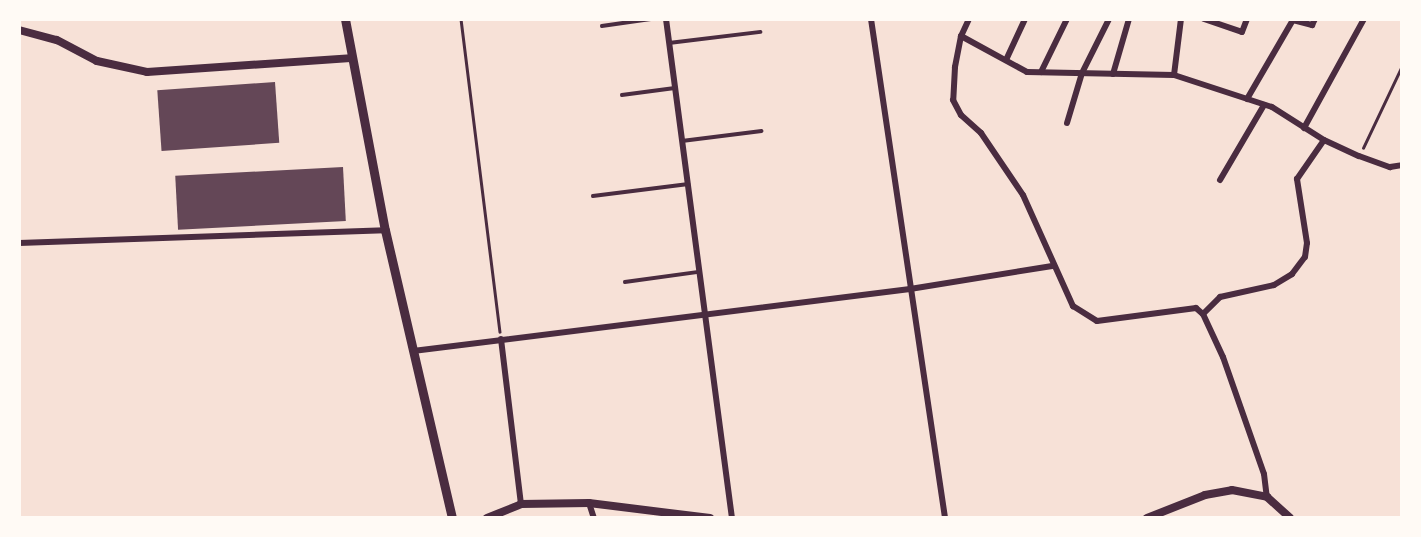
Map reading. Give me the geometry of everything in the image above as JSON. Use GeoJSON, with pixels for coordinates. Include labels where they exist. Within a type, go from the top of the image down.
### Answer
{"type":"FeatureCollection","features":[{"type":"Feature","properties":{"kind":"main road"},"geometry":{"type":"LineString","coordinates":[[345,19],[385,230],[452,518]]}},
{"type":"Feature","properties":{"kind":"street"},"geometry":{"type":"LineString","coordinates":[[666,19],[732,518]]}},
{"type":"Feature","properties":{"kind":"street"},"geometry":{"type":"LineString","coordinates":[[871,19],[944,518]]}},
{"type":"Feature","properties":{"kind":"street"},"geometry":{"type":"LineString","coordinates":[[969,19],[961,36],[955,66],[953,100],[961,115],[981,134],[1023,195],[1052,266],[1073,306],[1097,321],[1195,307],[1203,314],[1228,370],[1264,474],[1267,497]]}},
{"type":"Feature","properties":{"kind":"street"},"geometry":{"type":"LineString","coordinates":[[1006,60],[1025,19]]}},
{"type":"Feature","properties":{"kind":"street"},"geometry":{"type":"LineString","coordinates":[[1041,72],[1067,19]]}},
{"type":"Feature","properties":{"kind":"street"},"geometry":{"type":"LineString","coordinates":[[1067,123],[1082,73],[1109,19]]}},
{"type":"Feature","properties":{"kind":"street"},"geometry":{"type":"LineString","coordinates":[[1114,74],[1129,19]]}},
{"type":"Feature","properties":{"kind":"street"},"geometry":{"type":"LineString","coordinates":[[1174,75],[1181,19]]}},
{"type":"Feature","properties":{"kind":"street"},"geometry":{"type":"LineString","coordinates":[[1204,19],[1242,32],[1247,19]]}},
{"type":"Feature","properties":{"kind":"street"},"geometry":{"type":"LineString","coordinates":[[1247,99],[1293,20],[1312,25],[1315,19]]}},
{"type":"Feature","properties":{"kind":"street"},"geometry":{"type":"LineString","coordinates":[[1304,128],[1364,19]]}},
{"type":"Feature","properties":{"kind":"street"},"geometry":{"type":"LineString","coordinates":[[19,30],[57,40],[97,61],[148,72],[351,58]]}},
{"type":"Feature","properties":{"kind":"street"},"geometry":{"type":"LineString","coordinates":[[961,36],[1027,72],[1174,75],[1264,105],[1324,140],[1359,156],[1390,167],[1402,165]]}},
{"type":"Feature","properties":{"kind":"street"},"geometry":{"type":"LineString","coordinates":[[1220,180],[1264,105]]}},
{"type":"Feature","properties":{"kind":"street"},"geometry":{"type":"LineString","coordinates":[[1203,314],[1220,297],[1274,285],[1293,274],[1305,257],[1307,243],[1297,179],[1324,140]]}},
{"type":"Feature","properties":{"kind":"street"},"geometry":{"type":"LineString","coordinates":[[19,243],[385,230]]}},
{"type":"Feature","properties":{"kind":"street"},"geometry":{"type":"LineString","coordinates":[[413,351],[910,289],[1052,266]]}},
{"type":"Feature","properties":{"kind":"street"},"geometry":{"type":"LineString","coordinates":[[501,340],[521,504]]}},
{"type":"Feature","properties":{"kind":"street"},"geometry":{"type":"LineString","coordinates":[[1147,518],[1205,495],[1232,490],[1251,491],[1267,497],[1290,518]]}},
{"type":"Feature","properties":{"kind":"street"},"geometry":{"type":"LineString","coordinates":[[589,503],[594,518]]}},
{"type":"Feature","properties":{"kind":"street"},"geometry":{"type":"LineString","coordinates":[[487,518],[521,504],[589,503],[710,518]]}},
{"type":"Feature","properties":{"kind":"lane"},"geometry":{"type":"LineString","coordinates":[[602,26],[651,19]]}},
{"type":"Feature","properties":{"kind":"lane"},"geometry":{"type":"LineString","coordinates":[[669,43],[761,32]]}},
{"type":"Feature","properties":{"kind":"lane"},"geometry":{"type":"LineString","coordinates":[[622,95],[675,88]]}},
{"type":"Feature","properties":{"kind":"lane"},"geometry":{"type":"LineString","coordinates":[[682,141],[761,131]]}},
{"type":"Feature","properties":{"kind":"lane"},"geometry":{"type":"LineString","coordinates":[[593,196],[688,184]]}},
{"type":"Feature","properties":{"kind":"lane"},"geometry":{"type":"LineString","coordinates":[[625,282],[700,272]]}},
{"type":"Feature","properties":{"kind":"path"},"geometry":{"type":"LineString","coordinates":[[461,19],[501,340]]}},
{"type":"Feature","properties":{"kind":"path"},"geometry":{"type":"LineString","coordinates":[[1359,156],[1402,66]]}},
{"type":"Feature","properties":{"kind":"building"},"geometry":{"type":"Polygon","coordinates":[[[275,82],[279,143],[162,151],[157,90],[275,82]]]}},
{"type":"Feature","properties":{"kind":"building"},"geometry":{"type":"Polygon","coordinates":[[[343,167],[346,221],[178,230],[175,176],[343,167]]]}}]}
